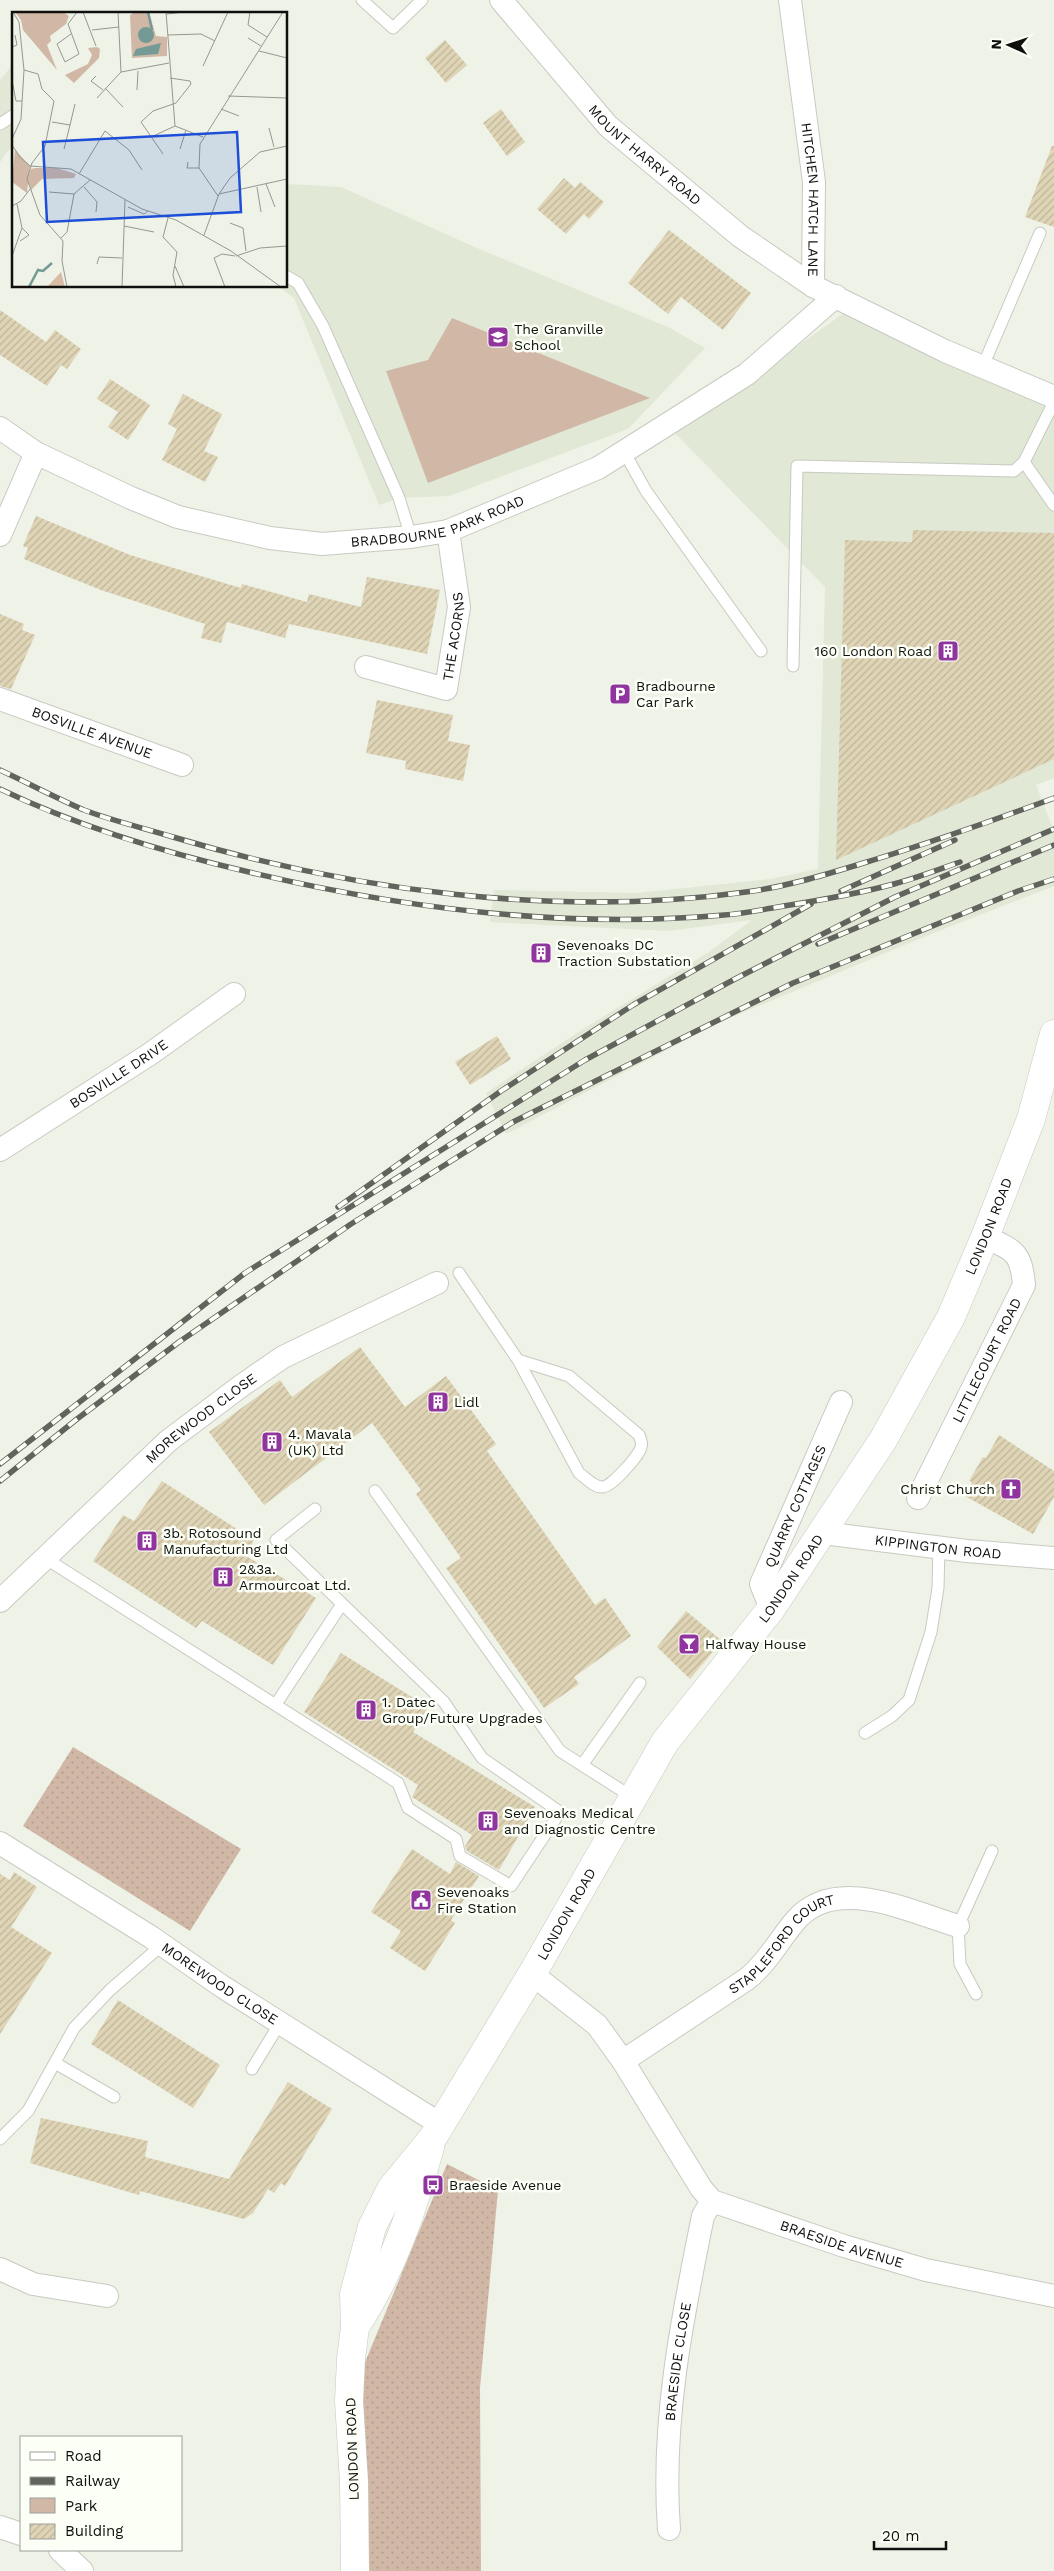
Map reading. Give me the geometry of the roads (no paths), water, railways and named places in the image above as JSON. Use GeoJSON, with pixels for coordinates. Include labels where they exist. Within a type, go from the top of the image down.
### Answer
{"type":"FeatureCollection","features":[{"type":"Feature","properties":{"kind":"main road","name":"LONDON ROAD"},"geometry":{"type":"LineString","coordinates":[[355,2571],[354,2482],[349,2401],[355,2327],[354,2294],[372,2228],[391,2189],[436,2132],[532,1974],[665,1742],[771,1609],[883,1440],[946,1325],[985,1237],[1031,1118],[1054,1034]]}},
{"type":"Feature","properties":{"kind":"street","name":"MOUNT HARRY ROAD"},"geometry":{"type":"LineString","coordinates":[[501,0],[608,126],[740,236],[813,286]]}},
{"type":"Feature","properties":{"kind":"street","name":"HITCHEN HATCH LANE"},"geometry":{"type":"LineString","coordinates":[[790,0],[814,182],[813,286],[982,368],[1054,397]]}},
{"type":"Feature","properties":{"kind":"street","name":"BRADBOURNE PARK ROAD"},"geometry":{"type":"LineString","coordinates":[[0,428],[36,453],[131,498],[178,517],[270,538],[322,544],[411,537],[448,531],[598,468],[623,450],[747,374],[836,296]]}},
{"type":"Feature","properties":{"kind":"street"},"geometry":{"type":"LineString","coordinates":[[0,535],[36,453]]}},
{"type":"Feature","properties":{"kind":"street","name":"THE ACORNS"},"geometry":{"type":"LineString","coordinates":[[366,667],[446,689],[459,607],[448,531]]}},
{"type":"Feature","properties":{"kind":"street","name":"BOSVILLE AVENUE"},"geometry":{"type":"LineString","coordinates":[[0,699],[182,765]]}},
{"type":"Feature","properties":{"kind":"street","name":"BOSVILLE DRIVE"},"geometry":{"type":"LineString","coordinates":[[2,1143],[150,1054],[234,994]]}},
{"type":"Feature","properties":{"kind":"street","name":"LITTLECOURT ROAD"},"geometry":{"type":"LineString","coordinates":[[918,1498],[1024,1285],[1022,1264],[1011,1248],[985,1237]]}},
{"type":"Feature","properties":{"kind":"street","name":"MOREWOOD CLOSE"},"geometry":{"type":"LineString","coordinates":[[0,1600],[168,1441],[241,1386],[283,1357],[437,1283]]}},
{"type":"Feature","properties":{"kind":"street","name":"QUARRY COTTAGES"},"geometry":{"type":"LineString","coordinates":[[771,1609],[761,1584],[841,1402]]}},
{"type":"Feature","properties":{"kind":"street","name":"KIPPINGTON ROAD"},"geometry":{"type":"LineString","coordinates":[[823,1533],[1054,1558]]}},
{"type":"Feature","properties":{"kind":"street","name":"MOREWOOD CLOSE"},"geometry":{"type":"LineString","coordinates":[[0,1843],[162,1945],[280,2023],[436,2132]]}},
{"type":"Feature","properties":{"kind":"street","name":"STAPLEFORD COURT"},"geometry":{"type":"LineString","coordinates":[[623,2061],[758,1971],[797,1919],[814,1906],[829,1900],[860,1896],[958,1926]]}},
{"type":"Feature","properties":{"kind":"street"},"geometry":{"type":"LineString","coordinates":[[532,1974],[597,2026],[623,2061],[702,2188],[712,2200]]}},
{"type":"Feature","properties":{"kind":"street","name":"BRAESIDE AVENUE"},"geometry":{"type":"LineString","coordinates":[[712,2200],[844,2246],[926,2270],[1054,2296]]}},
{"type":"Feature","properties":{"kind":"street","name":"BRAESIDE CLOSE"},"geometry":{"type":"LineString","coordinates":[[669,2529],[666,2495],[668,2425],[676,2359],[703,2216],[712,2200]]}},
{"type":"Feature","properties":{"kind":"street"},"geometry":{"type":"LineString","coordinates":[[0,2269],[33,2284],[107,2296]]}},
{"type":"Feature","properties":{"kind":"street"},"geometry":{"type":"LineString","coordinates":[[0,2527],[20,2534]]}},
{"type":"Feature","properties":{"kind":"street"},"geometry":{"type":"LineString","coordinates":[[61,2551],[82,2571]]}},
{"type":"Feature","properties":{"kind":"lane"},"geometry":{"type":"LineString","coordinates":[[362,0],[393,28],[422,0]]}},
{"type":"Feature","properties":{"kind":"lane"},"geometry":{"type":"LineString","coordinates":[[0,124],[12,116]]}},
{"type":"Feature","properties":{"kind":"lane"},"geometry":{"type":"LineString","coordinates":[[982,368],[1040,233]]}},
{"type":"Feature","properties":{"kind":"lane"},"geometry":{"type":"LineString","coordinates":[[288,277],[298,283],[324,326],[399,498],[411,537]]}},
{"type":"Feature","properties":{"kind":"lane"},"geometry":{"type":"LineString","coordinates":[[793,666],[796,466],[1014,471],[1024,462],[1054,402]]}},
{"type":"Feature","properties":{"kind":"lane"},"geometry":{"type":"LineString","coordinates":[[623,450],[646,491],[761,651]]}},
{"type":"Feature","properties":{"kind":"lane"},"geometry":{"type":"LineString","coordinates":[[1024,462],[1054,504]]}},
{"type":"Feature","properties":{"kind":"lane"},"geometry":{"type":"LineString","coordinates":[[459,1273],[518,1360],[580,1473],[592,1483],[602,1487],[611,1485],[640,1450],[642,1441],[639,1435],[569,1376],[518,1360]]}},
{"type":"Feature","properties":{"kind":"lane"},"geometry":{"type":"LineString","coordinates":[[375,1491],[560,1751],[632,1797]]}},
{"type":"Feature","properties":{"kind":"lane"},"geometry":{"type":"LineString","coordinates":[[45,1558],[398,1783],[408,1808],[456,1839],[460,1856],[511,1886],[560,1812],[482,1758],[444,1702],[276,1540],[316,1509]]}},
{"type":"Feature","properties":{"kind":"lane"},"geometry":{"type":"LineString","coordinates":[[865,1733],[892,1716],[909,1700],[932,1632],[938,1588],[939,1547]]}},
{"type":"Feature","properties":{"kind":"lane"},"geometry":{"type":"LineString","coordinates":[[276,1704],[342,1604]]}},
{"type":"Feature","properties":{"kind":"lane"},"geometry":{"type":"LineString","coordinates":[[582,1765],[640,1683]]}},
{"type":"Feature","properties":{"kind":"lane"},"geometry":{"type":"LineString","coordinates":[[976,1994],[960,1964],[958,1926],[992,1850]]}},
{"type":"Feature","properties":{"kind":"lane"},"geometry":{"type":"LineString","coordinates":[[0,2139],[28,2112],[74,2028],[110,1990],[162,1945]]}},
{"type":"Feature","properties":{"kind":"lane"},"geometry":{"type":"LineString","coordinates":[[252,2069],[280,2023]]}},
{"type":"Feature","properties":{"kind":"lane"},"geometry":{"type":"LineString","coordinates":[[55,2062],[114,2097]]}},
{"type":"Feature","properties":{"kind":"railway"},"geometry":{"type":"LineString","coordinates":[[0,770],[63,801],[95,814],[242,856],[312,872],[384,885],[457,894],[529,900],[602,902],[675,899],[746,892],[802,881],[907,849],[1054,798]]}},
{"type":"Feature","properties":{"kind":"railway"},"geometry":{"type":"LineString","coordinates":[[0,789],[61,816],[124,838],[188,857],[311,886],[369,897],[487,913],[606,919],[665,919],[738,914],[876,889],[960,862]]}},
{"type":"Feature","properties":{"kind":"railway"},"geometry":{"type":"LineString","coordinates":[[0,1464],[245,1273],[585,1060],[735,979],[895,897],[1054,829]]}},
{"type":"Feature","properties":{"kind":"railway"},"geometry":{"type":"LineString","coordinates":[[841,891],[955,840]]}},
{"type":"Feature","properties":{"kind":"railway"},"geometry":{"type":"LineString","coordinates":[[818,944],[1054,845]]}},
{"type":"Feature","properties":{"kind":"railway"},"geometry":{"type":"LineString","coordinates":[[0,1481],[77,1419],[179,1342],[351,1224],[513,1122],[793,983],[1018,891],[1054,879]]}},
{"type":"Feature","properties":{"kind":"railway"},"geometry":{"type":"LineString","coordinates":[[338,1207],[501,1091],[633,1005],[811,904]]}},
{"type":"Feature","properties":{"kind":"place","name":"The Granville School"},"geometry":{"type":"Point","coordinates":[498,337]}},
{"type":"Feature","properties":{"kind":"place","name":"160 London Road"},"geometry":{"type":"Point","coordinates":[948,651]}},
{"type":"Feature","properties":{"kind":"place","name":"Bradbourne Car Park"},"geometry":{"type":"Point","coordinates":[620,694]}},
{"type":"Feature","properties":{"kind":"place","name":"Sevenoaks DC Traction Substation"},"geometry":{"type":"Point","coordinates":[541,953]}},
{"type":"Feature","properties":{"kind":"place","name":"Lidl"},"geometry":{"type":"Point","coordinates":[438,1402]}},
{"type":"Feature","properties":{"kind":"place","name":"4. Mavala (UK) Ltd"},"geometry":{"type":"Point","coordinates":[272,1442]}},
{"type":"Feature","properties":{"kind":"place","name":"Christ Church"},"geometry":{"type":"Point","coordinates":[1011,1489]}},
{"type":"Feature","properties":{"kind":"place","name":"3b. Rotosound Manufacturing Ltd"},"geometry":{"type":"Point","coordinates":[147,1541]}},
{"type":"Feature","properties":{"kind":"place","name":"2&3a. Armourcoat Ltd."},"geometry":{"type":"Point","coordinates":[223,1577]}},
{"type":"Feature","properties":{"kind":"place","name":"Halfway House"},"geometry":{"type":"Point","coordinates":[689,1644]}},
{"type":"Feature","properties":{"kind":"place","name":"1. Datec Group/Future Upgrades"},"geometry":{"type":"Point","coordinates":[366,1710]}},
{"type":"Feature","properties":{"kind":"place","name":"Sevenoaks Medical and Diagnostic Centre"},"geometry":{"type":"Point","coordinates":[488,1821]}},
{"type":"Feature","properties":{"kind":"place","name":"Sevenoaks Fire Station"},"geometry":{"type":"Point","coordinates":[421,1900]}},
{"type":"Feature","properties":{"kind":"place","name":"Braeside Avenue"},"geometry":{"type":"Point","coordinates":[433,2185]}}]}
